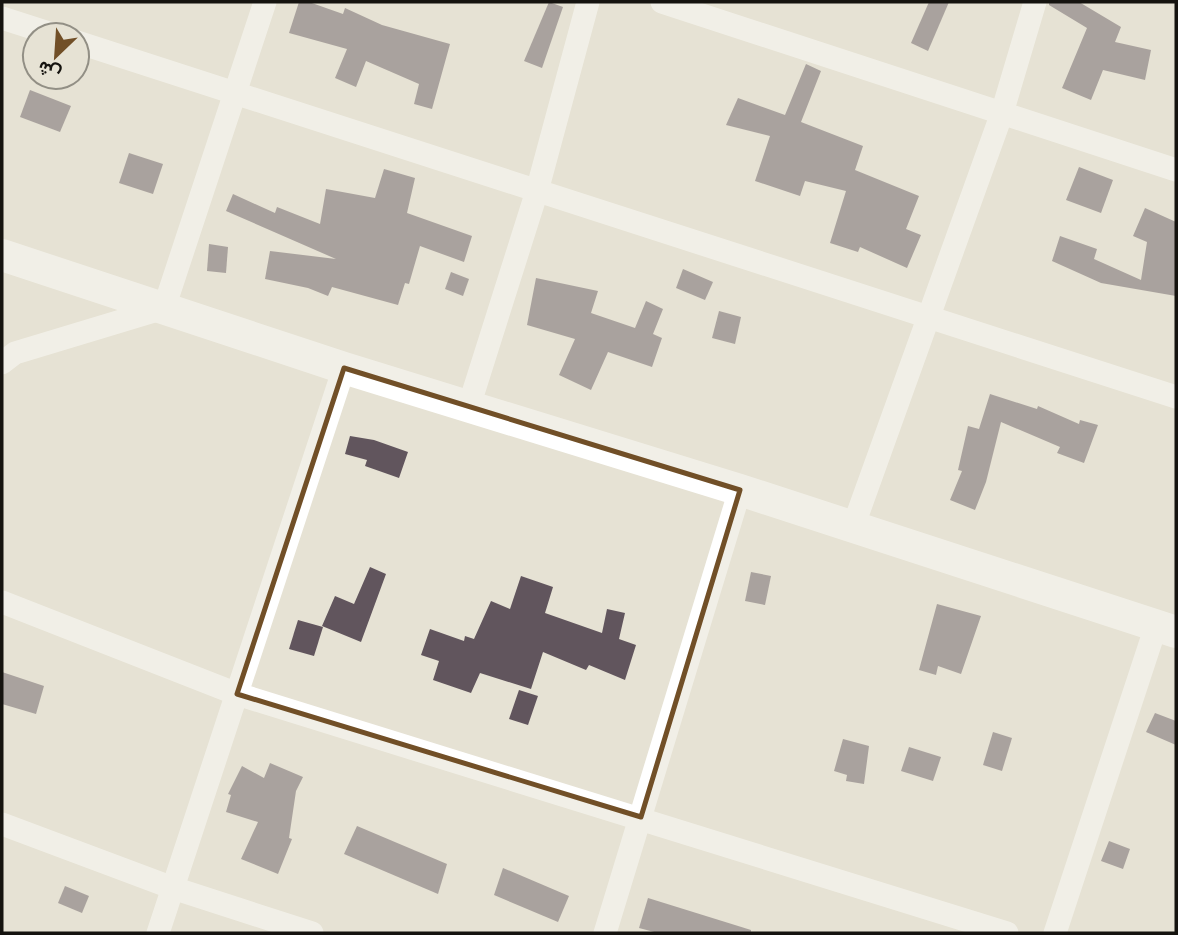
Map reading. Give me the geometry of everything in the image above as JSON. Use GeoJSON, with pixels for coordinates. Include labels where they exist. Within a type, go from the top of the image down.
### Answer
{"type":"FeatureCollection","features":[{"type":"Feature","properties":{"kind":"street"},"geometry":{"type":"LineString","coordinates":[[164,308],[237,94],[265,2]]}},
{"type":"Feature","properties":{"kind":"street"},"geometry":{"type":"LineString","coordinates":[[469,406],[537,191],[588,2]]}},
{"type":"Feature","properties":{"kind":"street"},"geometry":{"type":"LineString","coordinates":[[662,2],[1176,170]]}},
{"type":"Feature","properties":{"kind":"street"},"geometry":{"type":"LineString","coordinates":[[853,527],[1003,113],[1035,2]]}},
{"type":"Feature","properties":{"kind":"street"},"geometry":{"type":"LineString","coordinates":[[2,18],[21,24]]}},
{"type":"Feature","properties":{"kind":"street"},"geometry":{"type":"LineString","coordinates":[[91,47],[1176,397]]}},
{"type":"Feature","properties":{"kind":"street"},"geometry":{"type":"LineString","coordinates":[[2,255],[344,368],[740,490],[1166,629],[1055,933]]}},
{"type":"Feature","properties":{"kind":"street"},"geometry":{"type":"LineString","coordinates":[[2,363],[15,353],[164,308]]}},
{"type":"Feature","properties":{"kind":"street"},"geometry":{"type":"LineString","coordinates":[[158,933],[344,368]]}},
{"type":"Feature","properties":{"kind":"street"},"geometry":{"type":"LineString","coordinates":[[605,933],[740,490]]}},
{"type":"Feature","properties":{"kind":"street"},"geometry":{"type":"LineString","coordinates":[[2,602],[237,694],[641,817],[1007,933]]}},
{"type":"Feature","properties":{"kind":"street"},"geometry":{"type":"LineString","coordinates":[[2,824],[173,888],[312,933]]}},
{"type":"Feature","properties":{"kind":"highlighted area"},"geometry":{"type":"Polygon","coordinates":[[[344,368],[740,490],[641,817],[237,694],[344,368]]]}},
{"type":"Feature","properties":{"kind":"building"},"geometry":{"type":"Polygon","coordinates":[[[299,2],[309,2],[343,14],[345,8],[382,25],[450,44],[432,109],[414,104],[419,84],[366,61],[356,87],[335,78],[347,49],[289,33],[299,2]]]}},
{"type":"Feature","properties":{"kind":"building"},"geometry":{"type":"Polygon","coordinates":[[[549,2],[563,7],[542,68],[524,61],[549,2]]]}},
{"type":"Feature","properties":{"kind":"building"},"geometry":{"type":"Polygon","coordinates":[[[929,2],[949,2],[928,51],[911,43],[929,2]]]}},
{"type":"Feature","properties":{"kind":"building"},"geometry":{"type":"Polygon","coordinates":[[[1049,2],[1079,2],[1121,27],[1115,42],[1151,50],[1145,80],[1103,70],[1091,100],[1062,88],[1087,28],[1049,5],[1049,2]]]}},
{"type":"Feature","properties":{"kind":"building"},"geometry":{"type":"Polygon","coordinates":[[[806,64],[821,71],[801,122],[863,146],[855,170],[919,196],[906,229],[921,235],[907,268],[860,247],[858,252],[830,243],[846,191],[805,181],[800,196],[755,181],[770,136],[726,125],[738,98],[785,115],[806,64]]]}},
{"type":"Feature","properties":{"kind":"building"},"geometry":{"type":"Polygon","coordinates":[[[30,91],[71,106],[60,132],[20,117],[30,91]]]}},
{"type":"Feature","properties":{"kind":"building"},"geometry":{"type":"Polygon","coordinates":[[[129,153],[163,164],[153,194],[119,183],[129,153]]]}},
{"type":"Feature","properties":{"kind":"building"},"geometry":{"type":"Polygon","coordinates":[[[1079,167],[1113,180],[1101,213],[1066,200],[1079,167]]]}},
{"type":"Feature","properties":{"kind":"building"},"geometry":{"type":"Polygon","coordinates":[[[384,169],[415,178],[407,213],[472,236],[464,262],[420,246],[409,284],[405,283],[398,305],[332,287],[328,296],[308,288],[265,279],[270,251],[336,259],[226,211],[233,194],[275,213],[277,207],[320,224],[326,189],[375,198],[384,169]]]}},
{"type":"Feature","properties":{"kind":"building"},"geometry":{"type":"Polygon","coordinates":[[[1145,208],[1176,222],[1176,296],[1101,283],[1052,261],[1060,236],[1097,249],[1094,259],[1141,280],[1147,242],[1133,236],[1145,208]]]}},
{"type":"Feature","properties":{"kind":"building"},"geometry":{"type":"Polygon","coordinates":[[[209,244],[228,247],[226,273],[207,271],[209,244]]]}},
{"type":"Feature","properties":{"kind":"building"},"geometry":{"type":"Polygon","coordinates":[[[683,269],[713,282],[705,300],[676,288],[683,269]]]}},
{"type":"Feature","properties":{"kind":"building"},"geometry":{"type":"Polygon","coordinates":[[[451,272],[469,279],[463,296],[445,289],[451,272]]]}},
{"type":"Feature","properties":{"kind":"building"},"geometry":{"type":"Polygon","coordinates":[[[536,278],[598,291],[591,313],[635,328],[646,301],[663,309],[653,334],[662,338],[652,367],[608,352],[591,390],[559,375],[575,339],[527,325],[536,278]]]}},
{"type":"Feature","properties":{"kind":"building"},"geometry":{"type":"Polygon","coordinates":[[[719,311],[741,317],[735,344],[712,338],[719,311]]]}},
{"type":"Feature","properties":{"kind":"building"},"geometry":{"type":"Polygon","coordinates":[[[990,394],[1037,409],[1038,406],[1079,424],[1080,420],[1098,425],[1084,463],[1057,453],[1060,447],[1001,422],[986,482],[975,510],[950,500],[962,471],[958,470],[968,426],[979,429],[990,394]]]}},
{"type":"Feature","properties":{"kind":"building"},"geometry":{"type":"Polygon","coordinates":[[[350,436],[374,440],[408,452],[399,478],[365,466],[367,460],[345,454],[350,436]]]}},
{"type":"Feature","properties":{"kind":"building"},"geometry":{"type":"Polygon","coordinates":[[[370,567],[386,574],[361,642],[322,626],[335,596],[354,604],[370,567]]]}},
{"type":"Feature","properties":{"kind":"building"},"geometry":{"type":"Polygon","coordinates":[[[751,572],[771,576],[765,605],[745,601],[751,572]]]}},
{"type":"Feature","properties":{"kind":"building"},"geometry":{"type":"Polygon","coordinates":[[[521,576],[553,587],[545,613],[602,633],[607,609],[625,613],[619,639],[636,645],[625,680],[589,665],[586,670],[543,652],[531,689],[480,673],[471,693],[433,680],[439,661],[421,655],[430,629],[464,641],[465,636],[474,639],[491,601],[510,609],[521,576]]]}},
{"type":"Feature","properties":{"kind":"building"},"geometry":{"type":"Polygon","coordinates":[[[937,604],[981,616],[961,674],[938,666],[936,675],[919,670],[937,604]]]}},
{"type":"Feature","properties":{"kind":"building"},"geometry":{"type":"Polygon","coordinates":[[[298,620],[323,627],[314,656],[289,649],[298,620]]]}},
{"type":"Feature","properties":{"kind":"building"},"geometry":{"type":"Polygon","coordinates":[[[2,672],[44,686],[36,714],[2,704],[2,672]]]}},
{"type":"Feature","properties":{"kind":"building"},"geometry":{"type":"Polygon","coordinates":[[[519,690],[538,696],[528,725],[509,719],[519,690]]]}},
{"type":"Feature","properties":{"kind":"building"},"geometry":{"type":"Polygon","coordinates":[[[1155,713],[1176,721],[1176,745],[1146,732],[1155,713]]]}},
{"type":"Feature","properties":{"kind":"building"},"geometry":{"type":"Polygon","coordinates":[[[993,732],[1012,738],[1002,771],[983,765],[993,732]]]}},
{"type":"Feature","properties":{"kind":"building"},"geometry":{"type":"Polygon","coordinates":[[[843,739],[869,746],[864,784],[846,781],[847,775],[834,771],[843,739]]]}},
{"type":"Feature","properties":{"kind":"building"},"geometry":{"type":"Polygon","coordinates":[[[909,747],[941,757],[933,781],[901,771],[909,747]]]}},
{"type":"Feature","properties":{"kind":"building"},"geometry":{"type":"Polygon","coordinates":[[[270,763],[303,777],[296,791],[289,838],[292,839],[278,874],[241,859],[258,822],[226,812],[231,795],[228,794],[242,766],[264,778],[270,763]]]}},
{"type":"Feature","properties":{"kind":"building"},"geometry":{"type":"Polygon","coordinates":[[[357,826],[447,864],[438,894],[344,854],[357,826]]]}},
{"type":"Feature","properties":{"kind":"building"},"geometry":{"type":"Polygon","coordinates":[[[1109,841],[1130,849],[1123,869],[1101,861],[1109,841]]]}},
{"type":"Feature","properties":{"kind":"building"},"geometry":{"type":"Polygon","coordinates":[[[503,868],[569,896],[558,922],[494,895],[503,868]]]}},
{"type":"Feature","properties":{"kind":"building"},"geometry":{"type":"Polygon","coordinates":[[[65,886],[89,896],[82,913],[58,903],[65,886]]]}},
{"type":"Feature","properties":{"kind":"building"},"geometry":{"type":"Polygon","coordinates":[[[648,898],[751,930],[751,933],[658,933],[639,928],[648,898]]]}}]}
